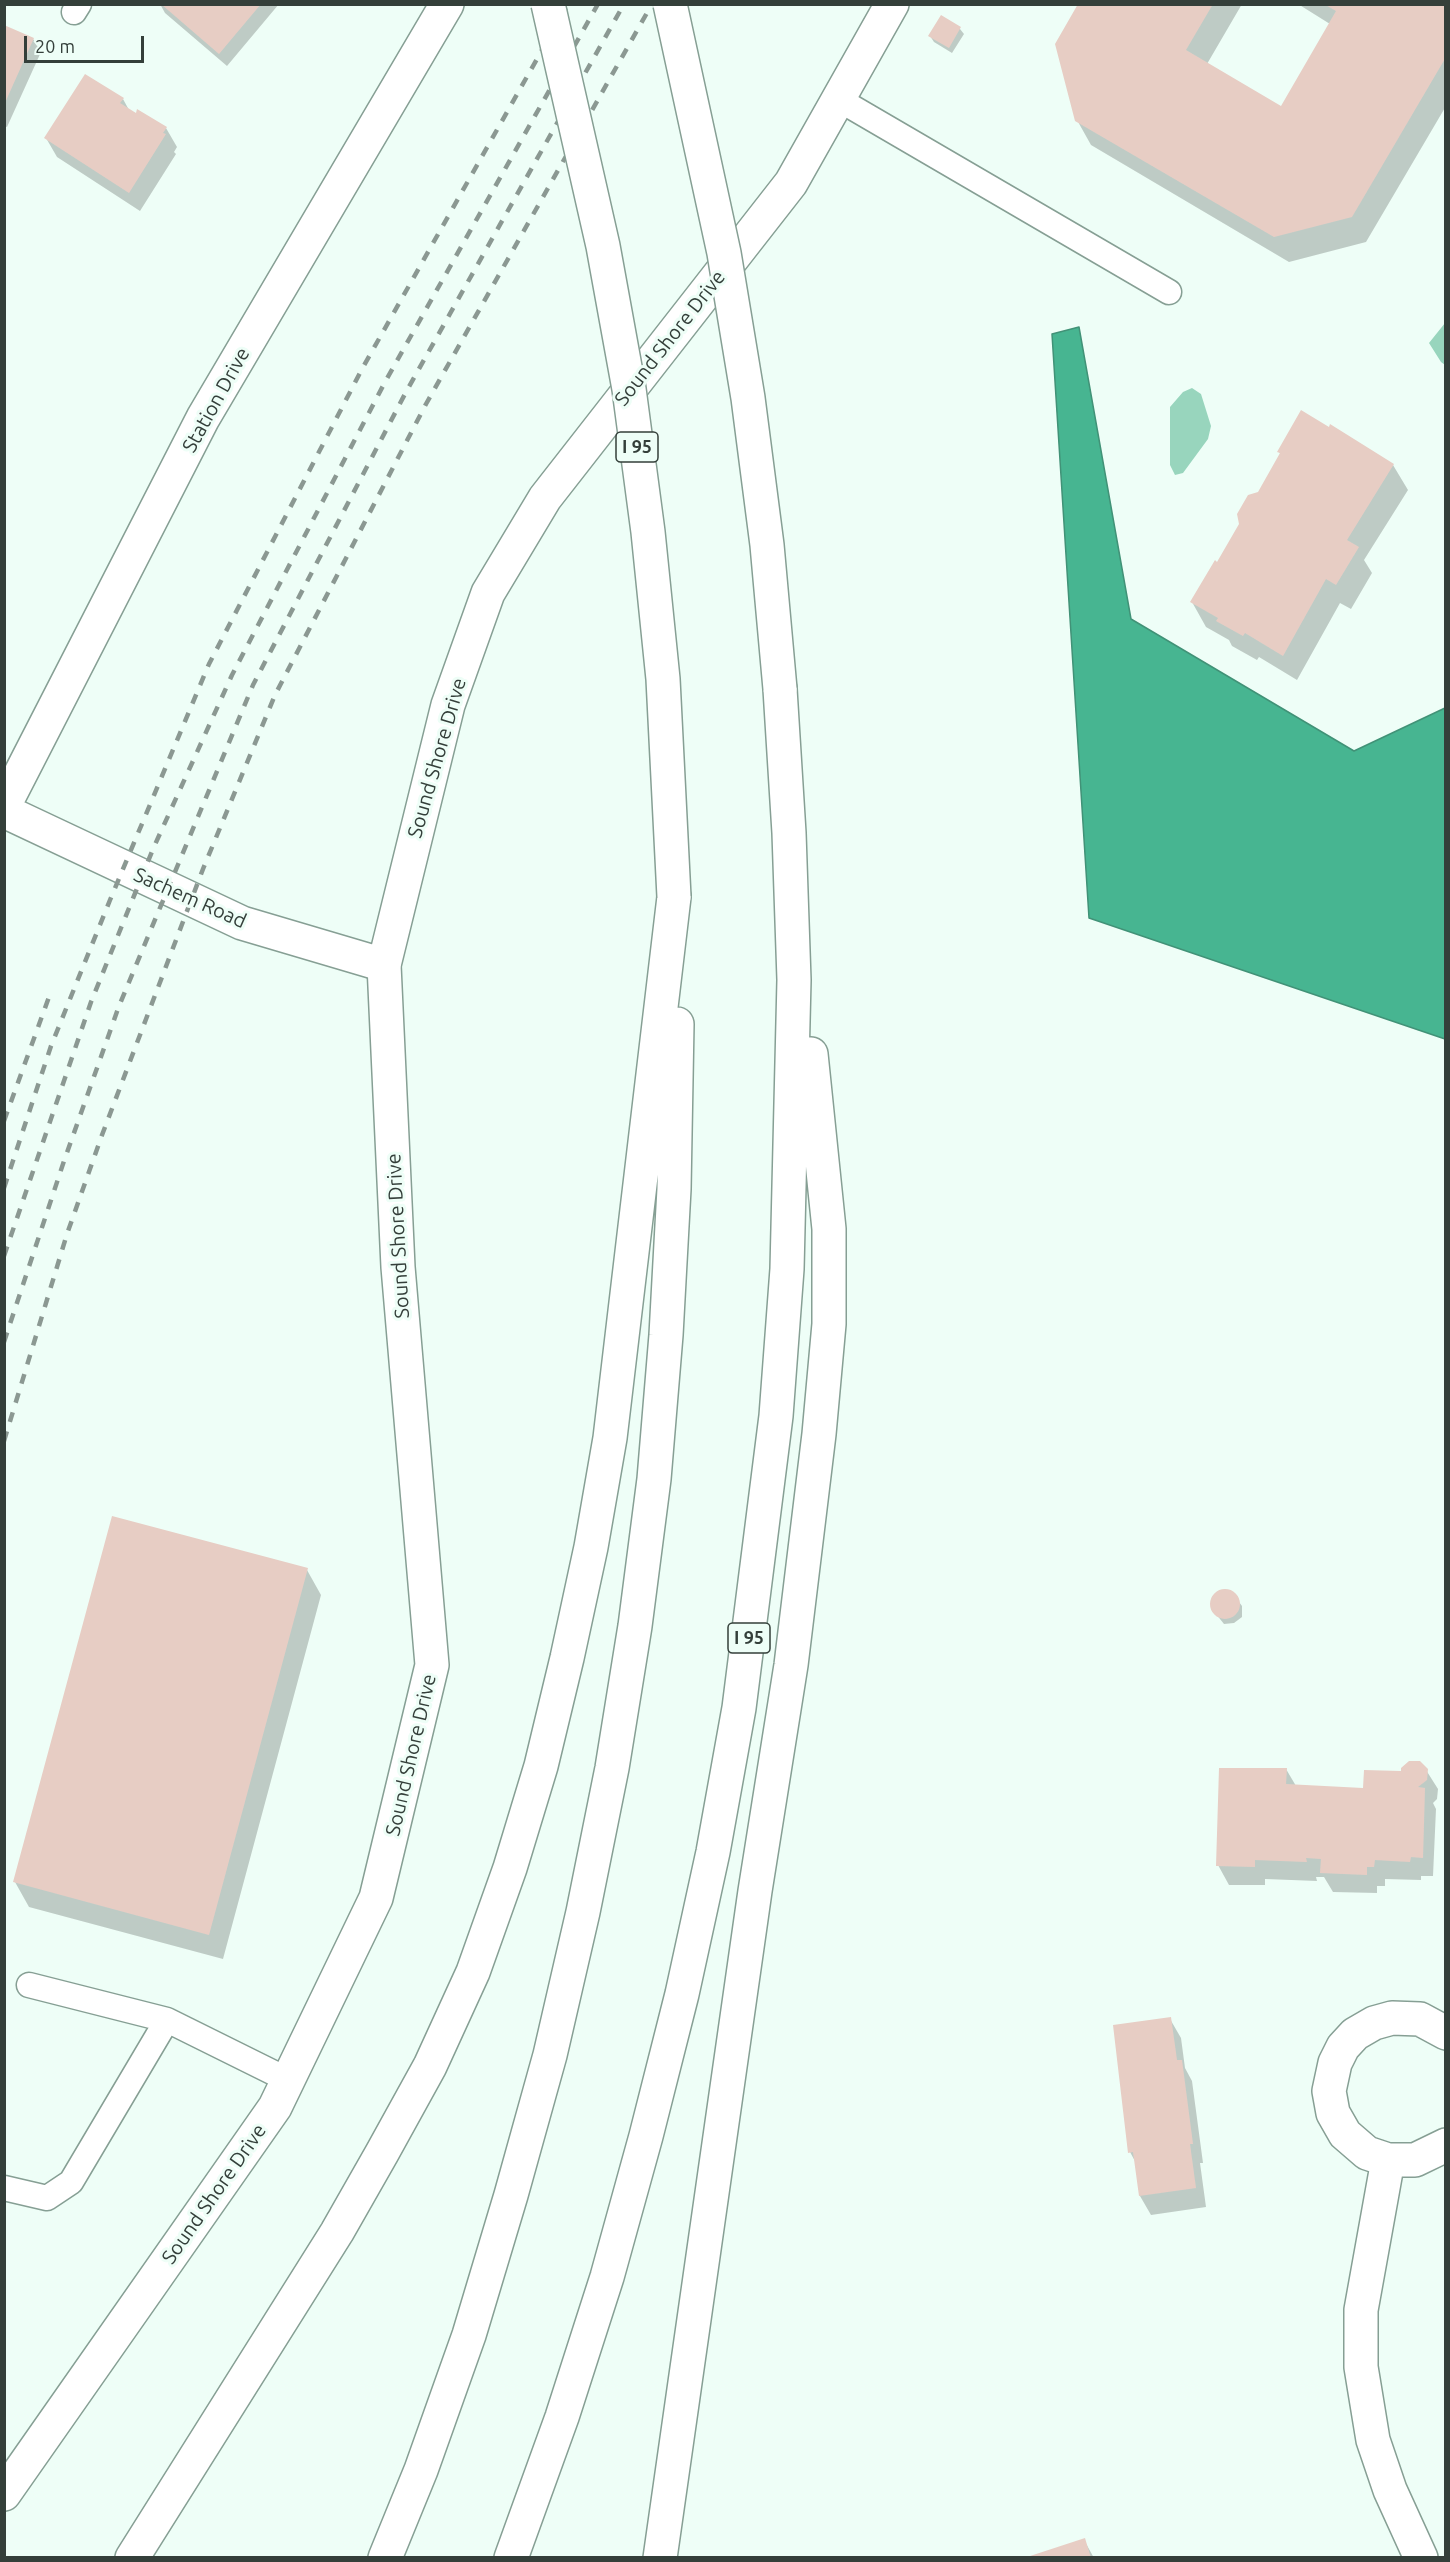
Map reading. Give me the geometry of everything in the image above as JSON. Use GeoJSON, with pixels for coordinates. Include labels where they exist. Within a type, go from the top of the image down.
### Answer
{"type":"FeatureCollection","features":[{"type":"Feature","properties":{"kind":"main road","name":"I 95"},"geometry":{"type":"LineString","coordinates":[[385,2558],[421,2470],[469,2335],[550,2055],[583,1912],[612,1768],[640,1592],[654,1479],[666,1335],[674,1189],[677,1043],[674,897],[663,679],[648,532],[630,400],[603,246],[548,4]]}},
{"type":"Feature","properties":{"kind":"main road","name":"I 95"},"geometry":{"type":"LineString","coordinates":[[511,2558],[562,2417],[607,2277],[682,1994],[740,1707],[775,1427],[787,1269],[794,980],[789,833],[780,689],[767,545],[748,398],[724,253],[670,4]]}},
{"type":"Feature","properties":{"kind":"main road","name":"Sound Shore Drive"},"geometry":{"type":"LineString","coordinates":[[4,2494],[275,2107],[376,1898],[432,1665],[398,1267],[384,965],[417,823],[448,705],[488,593],[545,498],[791,183],[892,4]]}},
{"type":"Feature","properties":{"kind":"main road","name":"Station Drive"},"geometry":{"type":"LineString","coordinates":[[4,806],[203,418],[439,8]]}},
{"type":"Feature","properties":{"kind":"main road","name":"Sachem Road"},"geometry":{"type":"LineString","coordinates":[[4,811],[242,923],[384,965]]}},
{"type":"Feature","properties":{"kind":"main road"},"geometry":{"type":"LineString","coordinates":[[660,2558],[755,1891],[791,1665],[819,1434],[829,1324],[829,1229],[789,833]]}},
{"type":"Feature","properties":{"kind":"main road"},"geometry":{"type":"LineString","coordinates":[[132,2558],[337,2232],[388,2144],[430,2066],[473,1972],[510,1869],[541,1766],[567,1658],[591,1547],[610,1437],[674,897]]}},
{"type":"Feature","properties":{"kind":"main road"},"geometry":{"type":"LineString","coordinates":[[1446,2032],[1420,2019],[1392,2018],[1374,2023],[1355,2034],[1343,2047],[1335,2063],[1329,2091],[1333,2113],[1345,2134],[1354,2144],[1367,2152],[1388,2160],[1415,2160],[1446,2145]]}},
{"type":"Feature","properties":{"kind":"main road"},"geometry":{"type":"LineString","coordinates":[[1388,2160],[1361,2310],[1361,2367],[1373,2440],[1390,2490],[1421,2558]]}},
{"type":"Feature","properties":{"kind":"lane"},"geometry":{"type":"LineString","coordinates":[[838,99],[1169,292]]}},
{"type":"Feature","properties":{"kind":"lane"},"geometry":{"type":"LineString","coordinates":[[29,1985],[167,2020],[288,2080]]}},
{"type":"Feature","properties":{"kind":"lane"},"geometry":{"type":"LineString","coordinates":[[4,2188],[47,2198],[71,2182],[167,2020]]}},
{"type":"Feature","properties":{"kind":"shaded area"},"geometry":{"type":"Polygon","coordinates":[[[1445,323],[1445,365],[1429,343],[1445,323]]]}},
{"type":"Feature","properties":{"kind":"shaded area"},"geometry":{"type":"Polygon","coordinates":[[[1079,327],[1131,619],[1354,751],[1445,708],[1445,1039],[1089,918],[1052,334],[1079,327]]]}},
{"type":"Feature","properties":{"kind":"shaded area"},"geometry":{"type":"Polygon","coordinates":[[[1192,388],[1201,394],[1211,426],[1208,439],[1183,473],[1175,475],[1170,465],[1170,407],[1183,392],[1192,388]]]}},
{"type":"Feature","properties":{"kind":"building"},"geometry":{"type":"Polygon","coordinates":[[[161,4],[261,4],[219,54],[161,4]]]}},
{"type":"Feature","properties":{"kind":"building"},"geometry":{"type":"Polygon","coordinates":[[[1078,4],[1213,4],[1186,50],[1281,106],[1336,11],[1324,4],[1446,4],[1446,57],[1352,217],[1274,237],[1075,121],[1055,44],[1078,4]]]}},
{"type":"Feature","properties":{"kind":"building"},"geometry":{"type":"Polygon","coordinates":[[[941,15],[961,27],[949,48],[928,36],[941,15]]]}},
{"type":"Feature","properties":{"kind":"building"},"geometry":{"type":"Polygon","coordinates":[[[4,25],[34,38],[4,105],[4,25]]]}},
{"type":"Feature","properties":{"kind":"building"},"geometry":{"type":"Polygon","coordinates":[[[85,74],[124,98],[120,103],[136,113],[137,109],[167,127],[163,133],[166,134],[129,193],[44,138],[85,74]]]}},
{"type":"Feature","properties":{"kind":"building"},"geometry":{"type":"Polygon","coordinates":[[[1301,410],[1329,427],[1330,424],[1394,464],[1347,540],[1359,547],[1336,585],[1326,579],[1283,656],[1245,633],[1243,636],[1216,621],[1218,618],[1190,602],[1239,524],[1237,514],[1248,495],[1258,492],[1301,410]]]}},
{"type":"Feature","properties":{"kind":"building"},"geometry":{"type":"Polygon","coordinates":[[[112,1516],[308,1568],[209,1935],[13,1882],[112,1516]]]}},
{"type":"Feature","properties":{"kind":"building"},"geometry":{"type":"Polygon","coordinates":[[[1225,1589],[1231,1590],[1239,1598],[1239,1610],[1231,1618],[1225,1619],[1219,1618],[1211,1610],[1210,1604],[1211,1598],[1219,1590],[1225,1589]]]}},
{"type":"Feature","properties":{"kind":"building"},"geometry":{"type":"Polygon","coordinates":[[[1409,1761],[1420,1761],[1428,1769],[1427,1780],[1418,1787],[1425,1788],[1423,1858],[1411,1857],[1410,1862],[1375,1860],[1374,1867],[1367,1867],[1367,1875],[1320,1873],[1321,1859],[1306,1858],[1307,1862],[1255,1860],[1255,1867],[1216,1866],[1219,1768],[1287,1768],[1286,1784],[1363,1788],[1364,1770],[1401,1771],[1401,1768],[1409,1761]]]}},
{"type":"Feature","properties":{"kind":"building"},"geometry":{"type":"Polygon","coordinates":[[[1171,2017],[1177,2060],[1182,2060],[1193,2144],[1190,2144],[1196,2188],[1139,2196],[1133,2152],[1128,2153],[1113,2025],[1171,2017]]]}},
{"type":"Feature","properties":{"kind":"building"},"geometry":{"type":"Polygon","coordinates":[[[1085,2538],[1091,2558],[1027,2558],[1027,2557],[1085,2538]]]}},
{"type":"Feature","properties":{"kind":"railway"},"geometry":{"type":"LineString","coordinates":[[4,1188],[51,1046],[209,664],[362,369],[568,4]]}},
{"type":"Feature","properties":{"kind":"railway"},"geometry":{"type":"LineString","coordinates":[[4,1256],[91,1002],[153,849],[232,675],[385,382],[598,4]]}},
{"type":"Feature","properties":{"kind":"railway"},"geometry":{"type":"LineString","coordinates":[[4,1342],[64,1161],[119,1006],[253,685],[406,392],[624,4]]}},
{"type":"Feature","properties":{"kind":"railway"},"geometry":{"type":"LineString","coordinates":[[4,1441],[67,1234],[102,1135],[203,869],[275,695],[426,404],[652,4]]}},
{"type":"Feature","properties":{"kind":"railway"},"geometry":{"type":"LineString","coordinates":[[4,1121],[49,997]]}}]}
